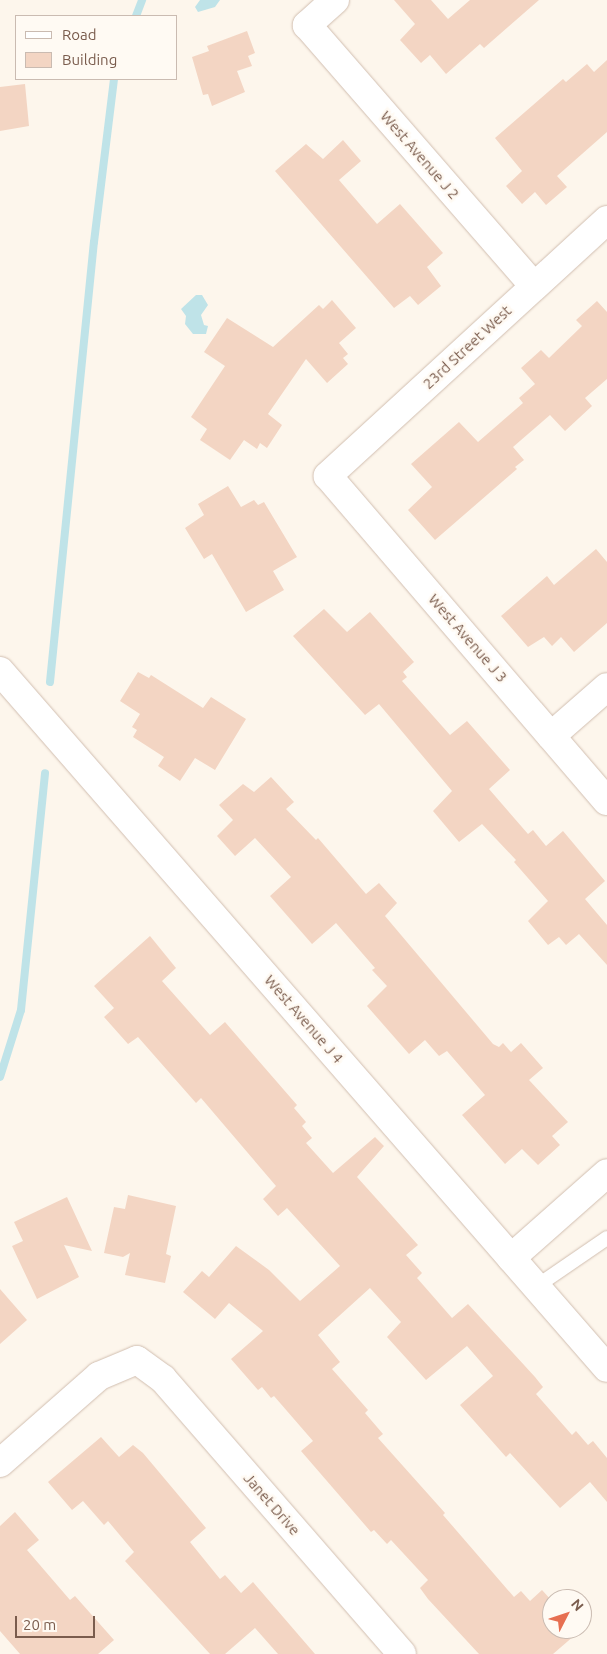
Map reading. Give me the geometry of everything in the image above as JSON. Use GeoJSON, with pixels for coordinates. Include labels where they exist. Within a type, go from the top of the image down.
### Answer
{"type":"FeatureCollection","features":[{"type":"Feature","properties":{"kind":"street","name":"West Avenue J 2"},"geometry":{"type":"LineString","coordinates":[[335,0],[306,25],[533,285]]}},
{"type":"Feature","properties":{"kind":"street","name":"23rd Street West"},"geometry":{"type":"LineString","coordinates":[[328,476],[533,285],[607,220]]}},
{"type":"Feature","properties":{"kind":"street","name":"West Avenue J 3"},"geometry":{"type":"LineString","coordinates":[[328,476],[607,801]]}},
{"type":"Feature","properties":{"kind":"street","name":"West Avenue J 4"},"geometry":{"type":"LineString","coordinates":[[0,671],[607,1368]]}},
{"type":"Feature","properties":{"kind":"street"},"geometry":{"type":"LineString","coordinates":[[551,736],[607,687]]}},
{"type":"Feature","properties":{"kind":"street"},"geometry":{"type":"LineString","coordinates":[[511,1258],[607,1174]]}},
{"type":"Feature","properties":{"kind":"street","name":"Janet Drive"},"geometry":{"type":"LineString","coordinates":[[0,1463],[99,1376],[136,1360],[163,1379],[402,1654]]}},
{"type":"Feature","properties":{"kind":"lane"},"geometry":{"type":"LineString","coordinates":[[537,1286],[607,1238]]}},
{"type":"Feature","properties":{"kind":"water"},"geometry":{"type":"Polygon","coordinates":[[[200,0],[220,0],[215,7],[198,12],[195,7],[200,0]]]}},
{"type":"Feature","properties":{"kind":"water"},"geometry":{"type":"Polygon","coordinates":[[[196,295],[202,295],[208,305],[201,315],[204,325],[208,326],[206,334],[193,334],[185,324],[186,316],[181,309],[196,295]]]}},
{"type":"Feature","properties":{"kind":"building"},"geometry":{"type":"Polygon","coordinates":[[[394,0],[431,0],[448,19],[470,0],[539,0],[484,48],[480,44],[446,74],[430,55],[421,63],[400,40],[415,24],[394,0]]]}},
{"type":"Feature","properties":{"kind":"building"},"geometry":{"type":"Polygon","coordinates":[[[247,31],[255,53],[248,56],[252,66],[237,71],[245,92],[212,106],[208,94],[203,95],[192,57],[209,51],[207,46],[247,31]]]}},
{"type":"Feature","properties":{"kind":"building"},"geometry":{"type":"Polygon","coordinates":[[[607,60],[607,132],[557,176],[567,187],[546,205],[535,192],[522,204],[506,186],[522,171],[495,138],[563,79],[566,82],[587,64],[594,72],[607,60]]]}},
{"type":"Feature","properties":{"kind":"building"},"geometry":{"type":"Polygon","coordinates":[[[25,84],[29,126],[0,131],[0,87],[25,84]]]}},
{"type":"Feature","properties":{"kind":"building"},"geometry":{"type":"Polygon","coordinates":[[[343,140],[361,161],[339,180],[377,224],[400,204],[443,253],[427,267],[441,286],[418,305],[410,296],[394,308],[275,171],[306,144],[323,159],[343,140]]]}},
{"type":"Feature","properties":{"kind":"building"},"geometry":{"type":"Polygon","coordinates":[[[332,300],[356,328],[339,343],[348,354],[343,358],[348,364],[327,383],[306,359],[268,414],[282,425],[267,448],[260,443],[257,449],[244,440],[230,460],[200,440],[207,429],[191,417],[225,366],[204,352],[227,318],[273,347],[319,305],[323,309],[332,300]]]}},
{"type":"Feature","properties":{"kind":"building"},"geometry":{"type":"Polygon","coordinates":[[[597,301],[607,312],[607,379],[585,398],[592,406],[565,431],[550,415],[513,447],[524,460],[515,467],[517,469],[435,540],[408,510],[432,487],[411,464],[459,422],[478,442],[523,403],[519,398],[535,384],[521,368],[541,350],[549,358],[582,326],[576,320],[597,301]]]}},
{"type":"Feature","properties":{"kind":"building"},"geometry":{"type":"Polygon","coordinates":[[[228,486],[241,507],[254,500],[258,505],[264,502],[297,557],[273,571],[284,590],[246,612],[212,554],[204,559],[185,528],[204,515],[198,504],[228,486]]]}},
{"type":"Feature","properties":{"kind":"building"},"geometry":{"type":"Polygon","coordinates":[[[596,549],[607,562],[607,623],[574,652],[561,637],[552,646],[544,637],[528,647],[501,616],[547,576],[554,585],[596,549]]]}},
{"type":"Feature","properties":{"kind":"building"},"geometry":{"type":"Polygon","coordinates":[[[324,609],[347,632],[370,612],[414,662],[403,672],[407,677],[402,681],[450,735],[467,721],[510,770],[489,789],[528,834],[533,830],[546,846],[563,831],[605,881],[585,899],[607,925],[607,965],[579,934],[566,945],[559,937],[548,945],[528,921],[548,901],[514,862],[516,860],[482,824],[459,842],[433,811],[452,791],[379,704],[365,715],[293,636],[324,609]]]}},
{"type":"Feature","properties":{"kind":"building"},"geometry":{"type":"Polygon","coordinates":[[[138,672],[149,678],[151,675],[203,708],[211,697],[246,719],[215,770],[195,758],[180,781],[158,766],[164,757],[133,737],[137,730],[132,727],[140,714],[120,701],[138,672]]]}},
{"type":"Feature","properties":{"kind":"building"},"geometry":{"type":"Polygon","coordinates":[[[271,777],[294,802],[286,809],[316,840],[318,838],[366,894],[379,883],[397,903],[385,916],[493,1044],[499,1047],[503,1043],[511,1052],[521,1043],[543,1068],[529,1080],[568,1122],[552,1136],[560,1145],[538,1165],[522,1149],[505,1164],[462,1115],[485,1095],[447,1051],[439,1056],[425,1040],[409,1054],[367,1006],[387,986],[372,970],[375,968],[336,923],[312,944],[270,896],[291,877],[255,838],[235,856],[217,836],[233,820],[219,805],[243,784],[254,792],[271,777]]]}},
{"type":"Feature","properties":{"kind":"building"},"geometry":{"type":"Polygon","coordinates":[[[150,936],[176,968],[162,981],[210,1035],[225,1022],[297,1105],[294,1108],[306,1122],[302,1126],[312,1138],[306,1143],[333,1173],[375,1137],[384,1146],[357,1177],[418,1245],[406,1255],[422,1273],[417,1278],[452,1318],[468,1304],[543,1387],[536,1394],[572,1435],[576,1431],[588,1445],[593,1441],[607,1458],[607,1502],[590,1482],[560,1508],[510,1453],[506,1457],[460,1405],[493,1376],[467,1346],[426,1380],[387,1337],[401,1322],[370,1288],[318,1335],[340,1362],[332,1369],[368,1410],[365,1413],[383,1434],[378,1438],[445,1513],[443,1515],[514,1597],[521,1591],[530,1601],[542,1590],[542,1639],[570,1639],[553,1654],[479,1654],[420,1588],[428,1580],[391,1540],[387,1544],[374,1530],[371,1532],[301,1451],[313,1441],[274,1396],[271,1398],[262,1387],[258,1390],[231,1359],[263,1331],[229,1303],[215,1319],[183,1292],[202,1271],[209,1277],[236,1246],[269,1270],[300,1301],[340,1266],[287,1208],[278,1216],[263,1199],[276,1186],[201,1098],[196,1103],[138,1037],[128,1044],[104,1017],[114,1008],[94,986],[150,936]]]}},
{"type":"Feature","properties":{"kind":"building"},"geometry":{"type":"Polygon","coordinates":[[[128,1195],[176,1206],[166,1254],[171,1256],[165,1283],[125,1275],[130,1253],[123,1257],[104,1253],[114,1207],[125,1209],[128,1195]]]}},
{"type":"Feature","properties":{"kind":"building"},"geometry":{"type":"Polygon","coordinates":[[[67,1197],[92,1251],[64,1245],[79,1277],[37,1299],[12,1246],[23,1241],[14,1222],[67,1197]]]}},
{"type":"Feature","properties":{"kind":"building"},"geometry":{"type":"Polygon","coordinates":[[[0,1289],[27,1320],[0,1344],[0,1289]]]}},
{"type":"Feature","properties":{"kind":"building"},"geometry":{"type":"Polygon","coordinates":[[[101,1437],[119,1457],[133,1445],[143,1453],[206,1528],[190,1542],[220,1579],[225,1575],[241,1593],[253,1582],[315,1654],[278,1654],[255,1628],[225,1654],[210,1654],[125,1561],[134,1552],[108,1521],[104,1525],[83,1501],[72,1510],[48,1482],[101,1437]]]}},
{"type":"Feature","properties":{"kind":"building"},"geometry":{"type":"Polygon","coordinates":[[[15,1512],[39,1540],[27,1550],[70,1600],[75,1596],[114,1640],[98,1654],[20,1654],[0,1631],[0,1526],[15,1512]]]}},
{"type":"Feature","properties":{"kind":"waterway"},"geometry":{"type":"LineString","coordinates":[[136,15],[142,0]]}},
{"type":"Feature","properties":{"kind":"waterway"},"geometry":{"type":"LineString","coordinates":[[50,682],[94,242],[114,80]]}},
{"type":"Feature","properties":{"kind":"waterway"},"geometry":{"type":"LineString","coordinates":[[0,1077],[21,1010],[45,773]]}}]}
